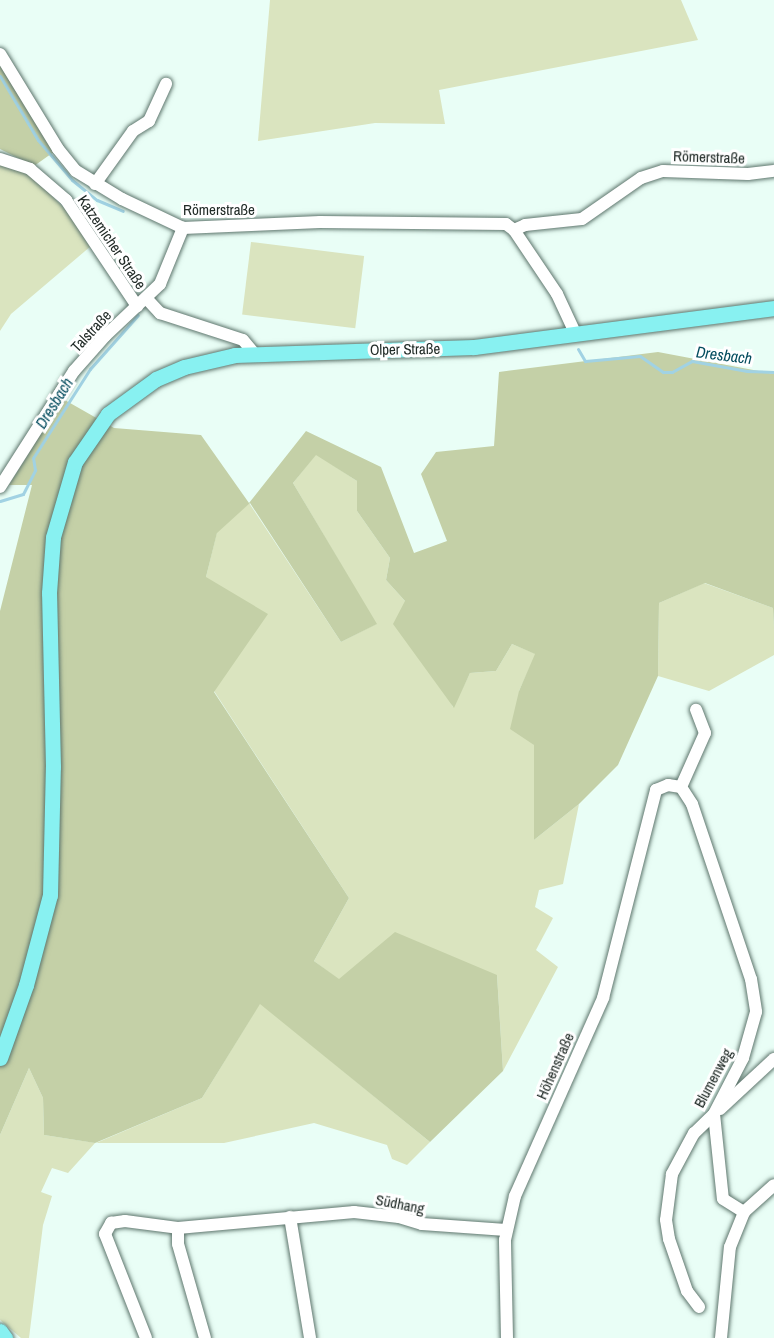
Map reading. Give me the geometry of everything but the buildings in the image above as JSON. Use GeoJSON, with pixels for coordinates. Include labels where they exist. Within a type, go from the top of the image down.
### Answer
{"type":"FeatureCollection","features":[{"type":"Feature","properties":{"kind":"main road","name":"Olper Straße"},"geometry":{"type":"LineString","coordinates":[[0,1058],[30,975],[50,895],[53,848],[51,562],[59,507],[75,462],[88,438],[131,394],[184,367],[253,352],[436,350],[576,335],[774,308]]}},
{"type":"Feature","properties":{"kind":"main road"},"geometry":{"type":"LineString","coordinates":[[0,1331],[4,1338]]}},
{"type":"Feature","properties":{"kind":"street","name":"Römerstraße"},"geometry":{"type":"LineString","coordinates":[[0,54],[58,149],[95,184],[183,228],[391,222],[496,223],[514,230],[525,225],[582,219],[641,178],[663,171],[748,174],[774,171]]}},
{"type":"Feature","properties":{"kind":"street"},"geometry":{"type":"LineString","coordinates":[[95,184],[133,131],[149,121],[166,84]]}},
{"type":"Feature","properties":{"kind":"street","name":"Katzemicher Straße"},"geometry":{"type":"LineString","coordinates":[[0,159],[30,169],[66,200],[142,302],[160,313],[243,340],[253,352]]}},
{"type":"Feature","properties":{"kind":"street","name":"Talstraße"},"geometry":{"type":"LineString","coordinates":[[0,487],[74,371],[142,302],[168,269],[183,228]]}},
{"type":"Feature","properties":{"kind":"street"},"geometry":{"type":"LineString","coordinates":[[514,230],[568,313],[576,335]]}},
{"type":"Feature","properties":{"kind":"street"},"geometry":{"type":"LineString","coordinates":[[681,786],[705,733],[696,710]]}},
{"type":"Feature","properties":{"kind":"street","name":"Höhenstraße"},"geometry":{"type":"LineString","coordinates":[[507,1338],[506,1230],[515,1196],[603,998],[656,790],[681,786]]}},
{"type":"Feature","properties":{"kind":"street","name":"Blumenweg"},"geometry":{"type":"LineString","coordinates":[[681,786],[692,804],[725,900],[751,979],[756,1011],[743,1058],[714,1114],[694,1133],[672,1174],[666,1220],[687,1291],[699,1307]]}},
{"type":"Feature","properties":{"kind":"street"},"geometry":{"type":"LineString","coordinates":[[744,1212],[723,1199],[714,1114],[774,1059]]}},
{"type":"Feature","properties":{"kind":"street"},"geometry":{"type":"LineString","coordinates":[[721,1338],[730,1247],[744,1212],[774,1185]]}},
{"type":"Feature","properties":{"kind":"street","name":"Südhang"},"geometry":{"type":"LineString","coordinates":[[146,1338],[105,1234],[111,1223],[125,1221],[178,1228],[290,1217],[375,1213],[422,1224],[506,1230]]}},
{"type":"Feature","properties":{"kind":"street"},"geometry":{"type":"LineString","coordinates":[[290,1217],[310,1338]]}},
{"type":"Feature","properties":{"kind":"street"},"geometry":{"type":"LineString","coordinates":[[178,1228],[178,1244],[205,1338]]}},
{"type":"Feature","properties":{"kind":"green space"},"geometry":{"type":"Polygon","coordinates":[[[270,0],[681,0],[698,40],[439,90],[445,124],[375,123],[258,141],[270,0]]]}},
{"type":"Feature","properties":{"kind":"green space"},"geometry":{"type":"Polygon","coordinates":[[[0,54],[58,149],[34,166],[0,149],[0,54]]]}},
{"type":"Feature","properties":{"kind":"green space"},"geometry":{"type":"Polygon","coordinates":[[[0,163],[29,173],[68,212],[91,246],[11,314],[0,331],[0,163]]]}},
{"type":"Feature","properties":{"kind":"green space"},"geometry":{"type":"Polygon","coordinates":[[[251,242],[364,256],[355,328],[242,314],[251,242]]]}},
{"type":"Feature","properties":{"kind":"green space"},"geometry":{"type":"Polygon","coordinates":[[[658,352],[774,374],[774,630],[773,608],[705,583],[659,603],[658,676],[618,765],[579,804],[534,840],[534,745],[510,729],[519,691],[535,654],[512,644],[496,671],[470,673],[454,708],[393,624],[405,601],[386,580],[390,558],[357,511],[357,481],[316,455],[293,483],[377,624],[341,642],[250,503],[217,533],[206,577],[268,614],[214,692],[349,898],[314,961],[339,979],[395,932],[497,975],[503,1071],[430,1142],[260,1004],[202,1098],[95,1143],[44,1135],[43,1098],[29,1068],[0,1135],[0,611],[32,485],[9,485],[63,399],[114,428],[201,435],[249,503],[306,431],[381,467],[414,553],[447,541],[421,474],[436,452],[494,446],[499,372],[658,352]]]}},
{"type":"Feature","properties":{"kind":"green space"},"geometry":{"type":"Polygon","coordinates":[[[316,454],[357,481],[357,511],[390,558],[386,580],[405,601],[453,707],[470,673],[496,671],[512,644],[536,654],[519,691],[534,745],[534,840],[579,804],[563,884],[539,890],[535,907],[553,918],[536,950],[558,967],[503,1071],[497,975],[339,980],[314,961],[349,898],[214,691],[206,577],[217,532],[249,503],[341,642],[376,624],[293,483],[316,454]]]}},
{"type":"Feature","properties":{"kind":"green space"},"geometry":{"type":"Polygon","coordinates":[[[704,583],[773,608],[774,655],[709,691],[658,676],[659,603],[704,583]]]}},
{"type":"Feature","properties":{"kind":"green space"},"geometry":{"type":"Polygon","coordinates":[[[260,1003],[430,1142],[407,1165],[392,1159],[387,1145],[314,1123],[224,1143],[96,1143],[202,1098],[260,1003]]]}},
{"type":"Feature","properties":{"kind":"green space"},"geometry":{"type":"Polygon","coordinates":[[[29,1068],[43,1098],[44,1135],[96,1143],[68,1173],[52,1168],[41,1192],[52,1196],[43,1225],[29,1338],[21,1338],[0,1320],[0,1135],[29,1068]]]}},
{"type":"Feature","properties":{"kind":"waterway"},"geometry":{"type":"LineString","coordinates":[[0,76],[38,140],[72,180],[97,200],[123,211]]}},
{"type":"Feature","properties":{"kind":"waterway","name":"Dresbach"},"geometry":{"type":"LineString","coordinates":[[0,501],[23,494],[35,470],[33,458],[90,369],[138,315]]}},
{"type":"Feature","properties":{"kind":"waterway","name":"Dresbach"},"geometry":{"type":"LineString","coordinates":[[578,349],[585,361],[640,356],[663,372],[672,372],[692,361],[747,371],[774,372]]}}]}
